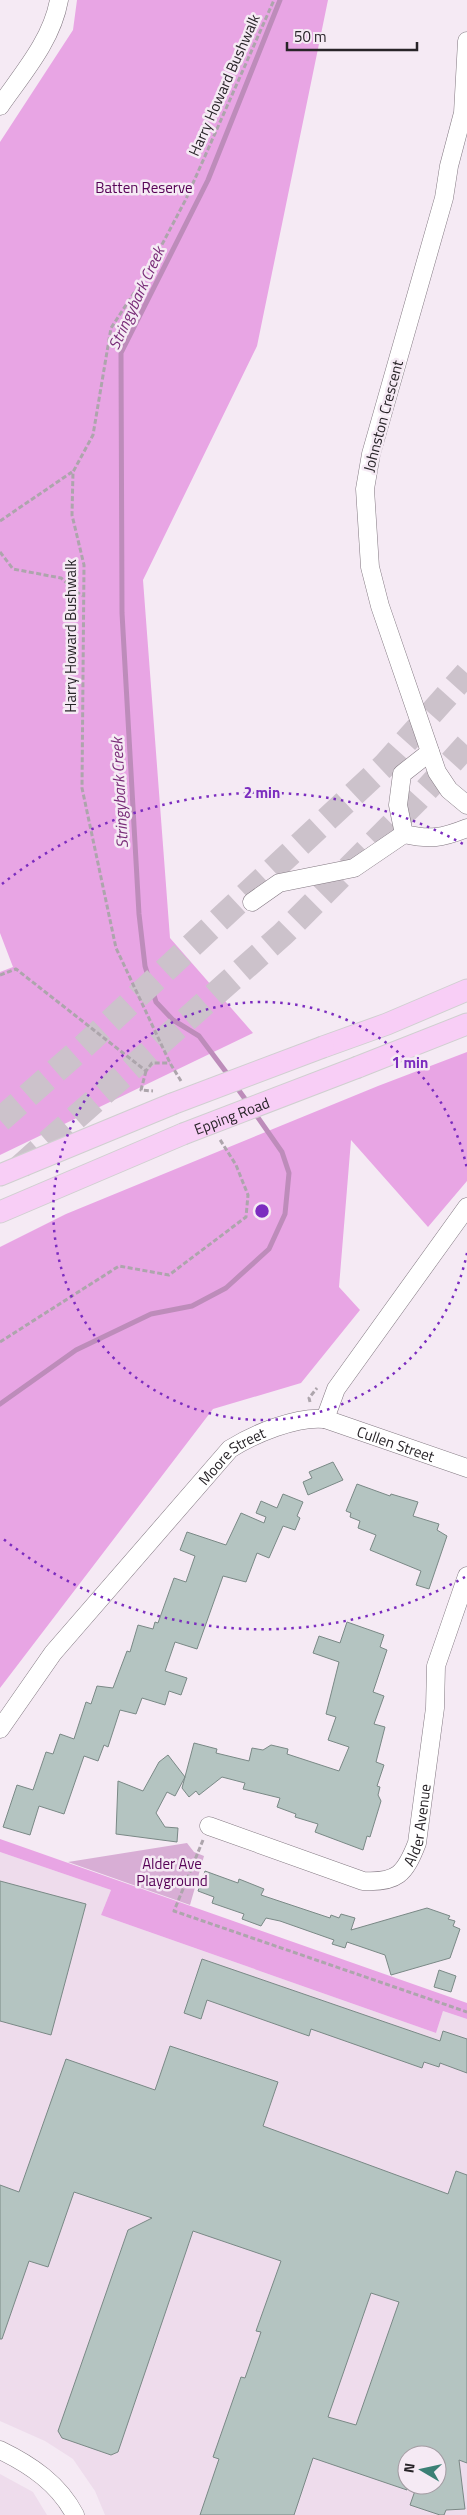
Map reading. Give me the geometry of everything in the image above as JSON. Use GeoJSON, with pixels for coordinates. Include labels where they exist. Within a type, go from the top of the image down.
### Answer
{"type":"FeatureCollection","features":[{"type":"Feature","properties":{"kind":"main road","name":"Epping Road"},"geometry":{"type":"LineString","coordinates":[[0,1174],[165,1096],[323,1047],[387,1024],[467,990]]}},
{"type":"Feature","properties":{"kind":"main road","name":"Epping Road"},"geometry":{"type":"LineString","coordinates":[[0,1212],[183,1134],[467,1024]]}},
{"type":"Feature","properties":{"kind":"street"},"geometry":{"type":"LineString","coordinates":[[0,106],[38,51],[55,19],[58,0]]}},
{"type":"Feature","properties":{"kind":"street","name":"Johnston Crescent"},"geometry":{"type":"LineString","coordinates":[[467,42],[465,114],[448,166],[444,198],[371,454],[365,489],[370,567],[380,606],[437,772],[449,790],[467,805]]}},
{"type":"Feature","properties":{"kind":"street"},"geometry":{"type":"LineString","coordinates":[[404,834],[398,805],[402,774],[430,752]]}},
{"type":"Feature","properties":{"kind":"street"},"geometry":{"type":"LineString","coordinates":[[252,902],[279,883],[354,868],[404,834],[442,838],[467,828]]}},
{"type":"Feature","properties":{"kind":"street"},"geometry":{"type":"LineString","coordinates":[[325,1419],[336,1389],[467,1207]]}},
{"type":"Feature","properties":{"kind":"street","name":"Moore Street"},"geometry":{"type":"LineString","coordinates":[[0,1729],[53,1653],[230,1449],[251,1436],[312,1417],[325,1419]]}},
{"type":"Feature","properties":{"kind":"street","name":"Cullen Street"},"geometry":{"type":"LineString","coordinates":[[325,1419],[467,1468]]}},
{"type":"Feature","properties":{"kind":"street","name":"Alder Avenue"},"geometry":{"type":"LineString","coordinates":[[209,1826],[363,1881],[379,1882],[397,1877],[409,1862],[417,1843],[435,1708],[436,1666],[467,1576]]}},
{"type":"Feature","properties":{"kind":"street"},"geometry":{"type":"LineString","coordinates":[[0,2450],[36,2471],[60,2492],[75,2515]]}},
{"type":"Feature","properties":{"kind":"path","name":"Harry Howard Bushwalk"},"geometry":{"type":"LineString","coordinates":[[146,1070],[152,1063],[170,1063],[116,948],[82,788],[82,596],[84,565],[72,515],[73,472],[93,435],[111,328],[147,273],[186,199],[274,0]]}},
{"type":"Feature","properties":{"kind":"path"},"geometry":{"type":"LineString","coordinates":[[0,521],[73,472]]}},
{"type":"Feature","properties":{"kind":"path"},"geometry":{"type":"LineString","coordinates":[[0,552],[13,569],[61,578],[82,596]]}},
{"type":"Feature","properties":{"kind":"path"},"geometry":{"type":"LineString","coordinates":[[0,975],[16,969],[146,1070],[141,1090],[154,1091],[165,1096]]}},
{"type":"Feature","properties":{"kind":"path"},"geometry":{"type":"LineString","coordinates":[[0,1342],[119,1266],[169,1274],[246,1217],[248,1195],[236,1165],[222,1143]]}},
{"type":"Feature","properties":{"kind":"path"},"geometry":{"type":"LineString","coordinates":[[209,1826],[174,1911],[467,2012]]}},
{"type":"Feature","properties":{"kind":"shaded area"},"geometry":{"type":"Polygon","coordinates":[[[0,1852],[111,1890],[101,1915],[436,2033],[443,2011],[467,2019],[467,2515],[105,2515],[95,2491],[73,2459],[45,2441],[0,2421],[0,1852]]]}},
{"type":"Feature","properties":{"kind":"shaded area"},"geometry":{"type":"Polygon","coordinates":[[[0,2474],[33,2492],[47,2515],[0,2515],[0,2474]]]}},
{"type":"Feature","properties":{"kind":"green space","name":"Batten Reserve"},"geometry":{"type":"Polygon","coordinates":[[[77,0],[328,0],[257,346],[143,580],[170,938],[253,1033],[0,1155],[0,972],[13,967],[0,933],[0,142],[73,30],[77,0]]]}},
{"type":"Feature","properties":{"kind":"green space"},"geometry":{"type":"Polygon","coordinates":[[[467,1052],[467,1181],[428,1227],[351,1140],[339,1287],[360,1310],[301,1383],[213,1409],[0,1688],[0,1247],[66,1214],[378,1086],[467,1052]]]}},
{"type":"Feature","properties":{"kind":"green space"},"geometry":{"type":"Polygon","coordinates":[[[0,1839],[467,2003],[467,2019],[443,2011],[436,2033],[101,1915],[111,1890],[0,1852],[0,1839]]]}},
{"type":"Feature","properties":{"kind":"green space","name":"Alder Ave Playground"},"geometry":{"type":"Polygon","coordinates":[[[187,1843],[194,1852],[204,1856],[190,1905],[68,1862],[187,1843]]]}},
{"type":"Feature","properties":{"kind":"building"},"geometry":{"type":"Polygon","coordinates":[[[333,1462],[343,1480],[308,1495],[303,1482],[312,1478],[309,1472],[333,1462]]]}},
{"type":"Feature","properties":{"kind":"building"},"geometry":{"type":"Polygon","coordinates":[[[357,1484],[390,1496],[391,1494],[418,1502],[413,1516],[439,1524],[437,1530],[447,1536],[429,1589],[416,1585],[421,1571],[370,1550],[376,1535],[358,1528],[360,1521],[350,1517],[351,1513],[346,1511],[357,1484]]]}},
{"type":"Feature","properties":{"kind":"building"},"geometry":{"type":"Polygon","coordinates":[[[283,1494],[303,1502],[297,1516],[300,1518],[295,1530],[283,1526],[269,1558],[257,1553],[246,1582],[223,1576],[197,1649],[175,1642],[165,1671],[187,1678],[181,1695],[169,1691],[165,1705],[142,1698],[136,1714],[120,1710],[108,1747],[104,1745],[98,1761],[84,1756],[64,1814],[39,1806],[30,1835],[3,1827],[17,1785],[33,1790],[46,1752],[53,1754],[60,1734],[74,1739],[86,1702],[91,1704],[97,1686],[113,1688],[127,1651],[130,1652],[138,1625],[153,1629],[155,1622],[158,1623],[174,1578],[186,1582],[195,1556],[180,1550],[187,1532],[226,1545],[241,1513],[264,1523],[266,1517],[256,1513],[261,1501],[277,1508],[283,1494]]]}},
{"type":"Feature","properties":{"kind":"building"},"geometry":{"type":"Polygon","coordinates":[[[347,1622],[384,1635],[380,1647],[387,1650],[373,1692],[384,1696],[374,1724],[385,1727],[376,1762],[384,1765],[377,1786],[380,1787],[378,1795],[381,1801],[370,1837],[367,1836],[363,1850],[315,1832],[318,1824],[295,1817],[296,1814],[277,1807],[280,1798],[243,1789],[245,1783],[222,1777],[199,1795],[196,1791],[189,1797],[182,1788],[194,1743],[217,1749],[216,1753],[249,1761],[252,1748],[263,1750],[271,1745],[288,1749],[287,1754],[339,1771],[349,1747],[328,1740],[336,1717],[326,1714],[339,1662],[313,1653],[319,1636],[340,1643],[347,1622]]]}},
{"type":"Feature","properties":{"kind":"building"},"geometry":{"type":"Polygon","coordinates":[[[168,1755],[185,1777],[175,1796],[167,1792],[156,1813],[165,1827],[178,1828],[177,1842],[116,1834],[118,1781],[143,1791],[159,1762],[168,1755]]]}},
{"type":"Feature","properties":{"kind":"building"},"geometry":{"type":"Polygon","coordinates":[[[205,1871],[238,1883],[239,1879],[264,1889],[261,1895],[330,1918],[331,1915],[339,1918],[341,1914],[355,1918],[351,1930],[427,1908],[450,1916],[448,1919],[455,1921],[453,1926],[460,1929],[450,1958],[391,1975],[385,1955],[347,1942],[345,1948],[332,1944],[334,1940],[280,1921],[266,1918],[261,1926],[242,1919],[244,1914],[212,1903],[214,1897],[198,1891],[205,1871]]]}},
{"type":"Feature","properties":{"kind":"building"},"geometry":{"type":"Polygon","coordinates":[[[0,1881],[86,1904],[51,2035],[0,2021],[0,1881]]]}},
{"type":"Feature","properties":{"kind":"building"},"geometry":{"type":"Polygon","coordinates":[[[202,1959],[440,2041],[443,2031],[467,2039],[467,2073],[440,2063],[439,2067],[424,2062],[422,2068],[311,2029],[309,2036],[207,2000],[201,2019],[184,2013],[202,1959]]]}},
{"type":"Feature","properties":{"kind":"building"},"geometry":{"type":"Polygon","coordinates":[[[439,1970],[456,1976],[451,1992],[434,1987],[439,1970]]]}},
{"type":"Feature","properties":{"kind":"building"},"geometry":{"type":"Polygon","coordinates":[[[170,2046],[278,2082],[263,2126],[448,2194],[456,2171],[467,2175],[467,2463],[459,2460],[465,2509],[446,2510],[444,2515],[440,2515],[410,2505],[414,2495],[447,2495],[447,2445],[397,2445],[397,2487],[313,2458],[294,2515],[200,2515],[219,2459],[213,2457],[241,2377],[245,2378],[261,2332],[256,2331],[281,2261],[193,2231],[118,2452],[111,2455],[62,2438],[58,2431],[128,2230],[152,2218],[74,2192],[48,2267],[29,2261],[2,2339],[0,2339],[0,2185],[19,2192],[66,2059],[155,2090],[170,2046]],[[371,2293],[328,2417],[356,2425],[399,2302],[371,2293]]]}},
{"type":"Feature","properties":{"kind":"waterway","name":"Stringybark Creek"},"geometry":{"type":"LineString","coordinates":[[229,1076],[199,1036],[173,1020],[156,1002],[145,966],[139,914],[122,613],[121,353],[208,180],[280,0]]}},
{"type":"Feature","properties":{"kind":"waterway","name":"Stringybark Creek"},"geometry":{"type":"LineString","coordinates":[[235,1085],[248,1103]]}},
{"type":"Feature","properties":{"kind":"waterway","name":"Stringybark Creek"},"geometry":{"type":"LineString","coordinates":[[0,1404],[76,1350],[151,1314],[192,1306],[226,1288],[269,1249],[285,1214],[289,1173],[282,1152],[254,1112]]}},
{"type":"Feature","properties":{"kind":"tunnel"},"geometry":{"type":"LineString","coordinates":[[0,1120],[83,1047],[384,766],[467,673]]}},
{"type":"Feature","properties":{"kind":"tunnel"},"geometry":{"type":"LineString","coordinates":[[20,1167],[283,934],[417,800],[467,745]]}}]}
